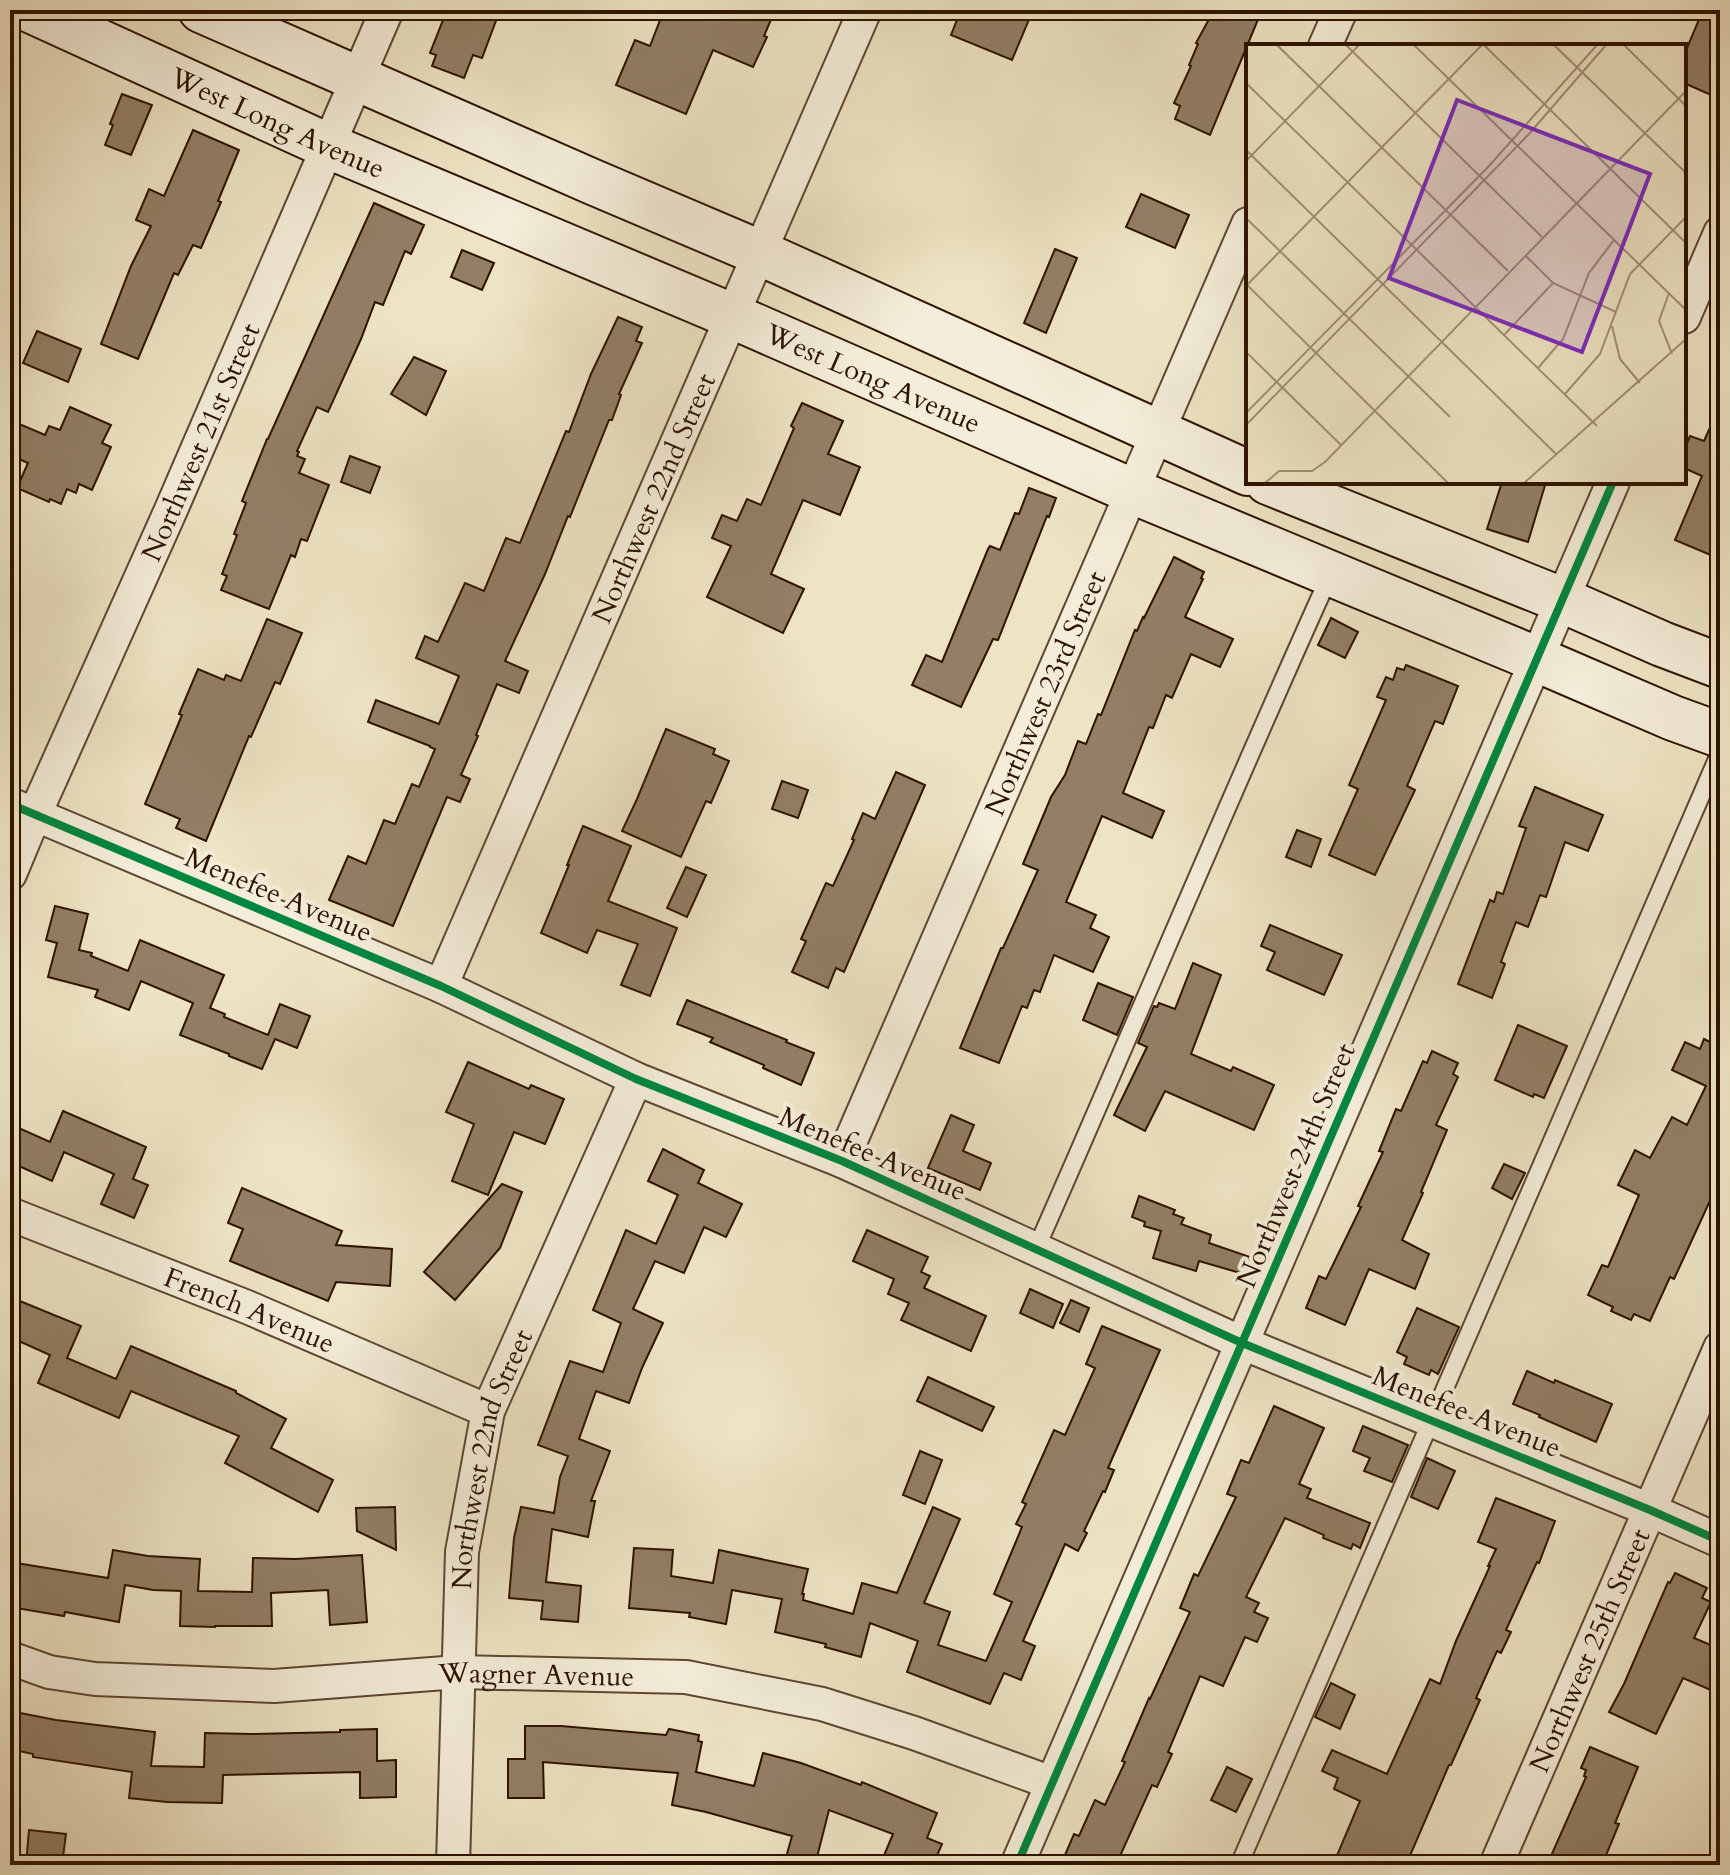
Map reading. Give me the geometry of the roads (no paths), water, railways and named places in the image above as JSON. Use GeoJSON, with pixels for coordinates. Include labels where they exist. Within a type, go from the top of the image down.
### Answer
{"type":"FeatureCollection","features":[{"type":"Feature","properties":{"kind":"main road","name":"West Long Avenue"},"geometry":{"type":"LineString","coordinates":[[30,10],[328,146],[732,316],[1132,491],[1720,735]]}},
{"type":"Feature","properties":{"kind":"main road"},"geometry":{"type":"LineString","coordinates":[[201,10],[760,253],[1246,472]]}},
{"type":"Feature","properties":{"kind":"main road"},"geometry":{"type":"LineString","coordinates":[[1273,484],[1720,666]]}},
{"type":"Feature","properties":{"kind":"street","name":"Northwest 21st Street"},"geometry":{"type":"LineString","coordinates":[[10,874],[22,809],[170,512],[387,10]]}},
{"type":"Feature","properties":{"kind":"street","name":"Northwest 22nd Street"},"geometry":{"type":"LineString","coordinates":[[441,986],[865,10]]}},
{"type":"Feature","properties":{"kind":"street"},"geometry":{"type":"LineString","coordinates":[[1326,44],[1341,10]]}},
{"type":"Feature","properties":{"kind":"street","name":"Northwest 23rd Street"},"geometry":{"type":"LineString","coordinates":[[842,1161],[1246,229]]}},
{"type":"Feature","properties":{"kind":"street"},"geometry":{"type":"LineString","coordinates":[[1686,312],[1720,233]]}},
{"type":"Feature","properties":{"kind":"street","name":"Northwest 24th Street"},"geometry":{"type":"LineString","coordinates":[[1017,1865],[1612,484]]}},
{"type":"Feature","properties":{"kind":"street","name":"Menefee Avenue"},"geometry":{"type":"LineString","coordinates":[[22,809],[441,986],[636,1079],[842,1161],[1242,1343],[1720,1541]]}},
{"type":"Feature","properties":{"kind":"street","name":"Northwest 22nd Street"},"geometry":{"type":"LineString","coordinates":[[453,1865],[462,1552],[488,1411],[636,1079]]}},
{"type":"Feature","properties":{"kind":"street","name":"French Avenue"},"geometry":{"type":"LineString","coordinates":[[10,1214],[247,1307],[488,1411]]}},
{"type":"Feature","properties":{"kind":"street","name":"Northwest 25th Street"},"geometry":{"type":"LineString","coordinates":[[1496,1865],[1720,1348]]}},
{"type":"Feature","properties":{"kind":"street","name":"Wagner Avenue"},"geometry":{"type":"LineString","coordinates":[[10,1658],[49,1672],[95,1679],[274,1686],[458,1672],[686,1677],[822,1704],[914,1733],[1052,1783]]}},
{"type":"Feature","properties":{"kind":"lane"},"geometry":{"type":"LineString","coordinates":[[1036,1249],[1330,573]]}},
{"type":"Feature","properties":{"kind":"lane"},"geometry":{"type":"LineString","coordinates":[[1239,1865],[1720,752]]}}]}
